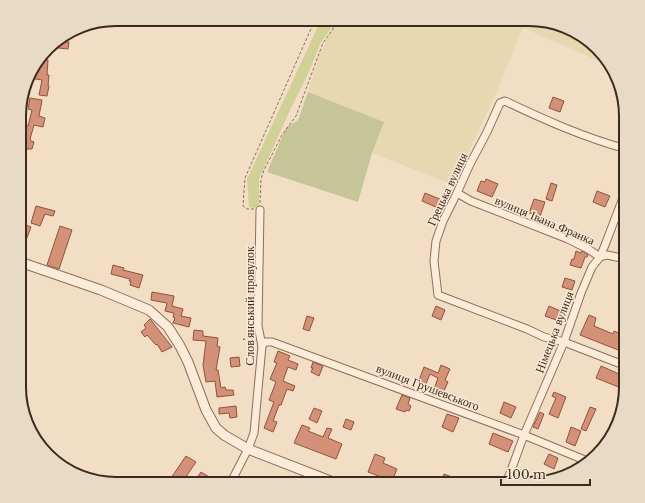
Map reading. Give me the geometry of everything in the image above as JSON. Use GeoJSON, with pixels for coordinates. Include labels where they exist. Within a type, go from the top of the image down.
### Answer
{"type":"FeatureCollection","features":[{"type":"Feature","properties":{"kind":"street","name":"Грецька вулиця"},"geometry":{"type":"LineString","coordinates":[[564,342],[544,337],[438,294],[434,262],[436,241],[443,221],[458,193],[470,164],[487,132],[500,102],[505,101],[573,132],[619,147]]}},
{"type":"Feature","properties":{"kind":"street","name":"вулиця Івана Франка"},"geometry":{"type":"LineString","coordinates":[[458,193],[471,201],[568,239],[600,257],[607,255],[619,258]]}},
{"type":"Feature","properties":{"kind":"street","name":"Німецька вулиця"},"geometry":{"type":"LineString","coordinates":[[509,477],[524,435],[564,342],[581,293],[592,267],[600,257],[619,208]]}},
{"type":"Feature","properties":{"kind":"street","name":"Словʼянський провулок"},"geometry":{"type":"LineString","coordinates":[[234,477],[248,449],[254,432],[262,346],[258,326],[260,210]]}},
{"type":"Feature","properties":{"kind":"street"},"geometry":{"type":"LineString","coordinates":[[26,264],[101,290],[149,310],[168,327],[182,351],[210,419],[216,428],[224,435],[248,449],[312,477]]}},
{"type":"Feature","properties":{"kind":"street","name":"вулиця Грушевського"},"geometry":{"type":"LineString","coordinates":[[262,346],[265,342],[272,342],[524,435],[582,460]]}},
{"type":"Feature","properties":{"kind":"street"},"geometry":{"type":"LineString","coordinates":[[564,342],[619,363]]}},
{"type":"Feature","properties":{"kind":"path"},"geometry":{"type":"LineString","coordinates":[[312,26],[245,178],[243,206],[247,209],[260,210],[261,179],[264,170],[282,135],[296,116],[323,43],[334,26]]}},
{"type":"Feature","properties":{"kind":"shaded area"},"geometry":{"type":"Polygon","coordinates":[[[318,26],[331,26],[320,44],[308,74],[259,179],[259,206],[255,208],[249,207],[247,179],[318,26]]]}},
{"type":"Feature","properties":{"kind":"shaded area"},"geometry":{"type":"Polygon","coordinates":[[[333,26],[535,26],[552,29],[574,38],[593,52],[601,62],[523,28],[496,93],[454,185],[372,153],[383,122],[308,92],[320,54],[333,26]]]}},
{"type":"Feature","properties":{"kind":"shaded area"},"geometry":{"type":"Polygon","coordinates":[[[308,92],[384,122],[372,153],[358,202],[267,172],[286,128],[298,120],[308,92]]]}},
{"type":"Feature","properties":{"kind":"building"},"geometry":{"type":"Polygon","coordinates":[[[65,42],[69,42],[68,49],[57,48],[65,42]]]}},
{"type":"Feature","properties":{"kind":"building"},"geometry":{"type":"Polygon","coordinates":[[[48,60],[47,75],[49,75],[49,86],[47,96],[39,95],[42,80],[34,79],[45,61],[48,60]]]}},
{"type":"Feature","properties":{"kind":"building"},"geometry":{"type":"Polygon","coordinates":[[[553,97],[564,101],[560,112],[549,108],[553,97]]]}},
{"type":"Feature","properties":{"kind":"building"},"geometry":{"type":"Polygon","coordinates":[[[30,98],[42,100],[39,116],[45,118],[43,127],[34,125],[30,139],[34,142],[32,149],[27,149],[26,152],[26,126],[28,126],[32,110],[28,109],[30,98]]]}},
{"type":"Feature","properties":{"kind":"building"},"geometry":{"type":"Polygon","coordinates":[[[486,179],[498,184],[492,197],[477,191],[481,181],[485,182],[486,179]]]}},
{"type":"Feature","properties":{"kind":"building"},"geometry":{"type":"Polygon","coordinates":[[[551,183],[557,185],[552,201],[546,199],[551,183]]]}},
{"type":"Feature","properties":{"kind":"building"},"geometry":{"type":"Polygon","coordinates":[[[597,191],[610,196],[605,207],[593,202],[597,191]]]}},
{"type":"Feature","properties":{"kind":"building"},"geometry":{"type":"Polygon","coordinates":[[[425,193],[442,200],[438,208],[422,201],[425,193]]]}},
{"type":"Feature","properties":{"kind":"building"},"geometry":{"type":"Polygon","coordinates":[[[534,199],[545,202],[540,216],[529,213],[534,199]]]}},
{"type":"Feature","properties":{"kind":"building"},"geometry":{"type":"Polygon","coordinates":[[[36,206],[55,211],[53,216],[45,214],[40,226],[31,223],[36,206]]]}},
{"type":"Feature","properties":{"kind":"building"},"geometry":{"type":"Polygon","coordinates":[[[26,225],[31,227],[26,240],[26,225]]]}},
{"type":"Feature","properties":{"kind":"building"},"geometry":{"type":"Polygon","coordinates":[[[60,226],[72,230],[59,269],[47,265],[60,226]]]}},
{"type":"Feature","properties":{"kind":"building"},"geometry":{"type":"Polygon","coordinates":[[[576,251],[581,253],[582,251],[588,255],[585,257],[581,268],[570,265],[572,259],[574,259],[576,251]]]}},
{"type":"Feature","properties":{"kind":"building"},"geometry":{"type":"Polygon","coordinates":[[[113,265],[124,268],[123,270],[143,275],[139,288],[130,285],[130,279],[111,274],[113,265]]]}},
{"type":"Feature","properties":{"kind":"building"},"geometry":{"type":"Polygon","coordinates":[[[565,278],[575,281],[572,290],[562,287],[565,278]]]}},
{"type":"Feature","properties":{"kind":"building"},"geometry":{"type":"Polygon","coordinates":[[[152,292],[174,296],[172,306],[183,309],[181,316],[191,318],[189,327],[173,323],[175,318],[173,317],[174,313],[165,311],[167,303],[151,300],[152,292]]]}},
{"type":"Feature","properties":{"kind":"building"},"geometry":{"type":"Polygon","coordinates":[[[436,306],[445,310],[441,320],[432,316],[436,306]]]}},
{"type":"Feature","properties":{"kind":"building"},"geometry":{"type":"Polygon","coordinates":[[[549,306],[563,312],[559,321],[545,316],[549,306]]]}},
{"type":"Feature","properties":{"kind":"building"},"geometry":{"type":"Polygon","coordinates":[[[589,315],[596,318],[594,326],[613,334],[614,331],[619,333],[619,350],[580,335],[589,315]]]}},
{"type":"Feature","properties":{"kind":"building"},"geometry":{"type":"Polygon","coordinates":[[[307,316],[314,318],[309,331],[303,329],[307,316]]]}},
{"type":"Feature","properties":{"kind":"building"},"geometry":{"type":"Polygon","coordinates":[[[150,319],[172,347],[162,352],[157,344],[156,345],[147,335],[145,337],[141,332],[146,328],[144,325],[150,319]]]}},
{"type":"Feature","properties":{"kind":"building"},"geometry":{"type":"Polygon","coordinates":[[[194,330],[203,331],[203,336],[218,338],[217,346],[220,347],[216,370],[218,370],[221,388],[225,387],[226,390],[233,390],[234,395],[217,397],[215,381],[206,382],[203,365],[206,341],[193,340],[194,330]]]}},
{"type":"Feature","properties":{"kind":"building"},"geometry":{"type":"Polygon","coordinates":[[[278,351],[290,356],[288,360],[298,364],[296,370],[288,367],[283,381],[295,386],[293,391],[287,389],[281,405],[279,405],[273,421],[277,422],[273,432],[264,428],[274,402],[269,400],[276,382],[270,379],[277,363],[274,362],[278,351]]]}},
{"type":"Feature","properties":{"kind":"building"},"geometry":{"type":"Polygon","coordinates":[[[239,357],[240,366],[231,367],[230,358],[239,357]]]}},
{"type":"Feature","properties":{"kind":"building"},"geometry":{"type":"Polygon","coordinates":[[[313,362],[323,366],[319,376],[311,372],[313,362]]]}},
{"type":"Feature","properties":{"kind":"building"},"geometry":{"type":"Polygon","coordinates":[[[441,365],[450,369],[445,380],[448,382],[443,393],[434,389],[438,378],[430,374],[425,386],[418,383],[424,367],[438,373],[441,365]]]}},
{"type":"Feature","properties":{"kind":"building"},"geometry":{"type":"Polygon","coordinates":[[[601,366],[619,374],[619,387],[596,378],[601,366]]]}},
{"type":"Feature","properties":{"kind":"building"},"geometry":{"type":"Polygon","coordinates":[[[554,392],[566,397],[558,418],[549,414],[556,398],[552,396],[554,392]]]}},
{"type":"Feature","properties":{"kind":"building"},"geometry":{"type":"Polygon","coordinates":[[[402,395],[410,398],[408,404],[411,406],[409,411],[406,410],[405,412],[396,409],[402,395]]]}},
{"type":"Feature","properties":{"kind":"building"},"geometry":{"type":"Polygon","coordinates":[[[504,402],[516,407],[511,418],[500,413],[504,402]]]}},
{"type":"Feature","properties":{"kind":"building"},"geometry":{"type":"Polygon","coordinates":[[[236,406],[237,417],[230,418],[229,413],[219,414],[219,408],[236,406]]]}},
{"type":"Feature","properties":{"kind":"building"},"geometry":{"type":"Polygon","coordinates":[[[590,407],[596,409],[586,431],[581,429],[590,407]]]}},
{"type":"Feature","properties":{"kind":"building"},"geometry":{"type":"Polygon","coordinates":[[[314,408],[322,411],[317,423],[309,419],[314,408]]]}},
{"type":"Feature","properties":{"kind":"building"},"geometry":{"type":"Polygon","coordinates":[[[540,412],[544,414],[538,429],[533,427],[540,412]]]}},
{"type":"Feature","properties":{"kind":"building"},"geometry":{"type":"Polygon","coordinates":[[[447,414],[459,418],[453,432],[442,427],[447,414]]]}},
{"type":"Feature","properties":{"kind":"building"},"geometry":{"type":"Polygon","coordinates":[[[346,419],[354,422],[351,430],[343,427],[346,419]]]}},
{"type":"Feature","properties":{"kind":"building"},"geometry":{"type":"Polygon","coordinates":[[[302,425],[310,428],[308,431],[323,437],[327,428],[332,429],[328,438],[342,444],[336,459],[294,443],[302,425]]]}},
{"type":"Feature","properties":{"kind":"building"},"geometry":{"type":"Polygon","coordinates":[[[571,427],[581,431],[575,446],[566,442],[571,427]]]}},
{"type":"Feature","properties":{"kind":"building"},"geometry":{"type":"Polygon","coordinates":[[[493,433],[513,441],[508,452],[489,444],[493,433]]]}},
{"type":"Feature","properties":{"kind":"building"},"geometry":{"type":"Polygon","coordinates":[[[375,454],[385,458],[383,463],[397,469],[394,477],[381,477],[368,472],[375,454]]]}},
{"type":"Feature","properties":{"kind":"building"},"geometry":{"type":"Polygon","coordinates":[[[549,454],[558,458],[554,469],[544,464],[549,454]]]}},
{"type":"Feature","properties":{"kind":"building"},"geometry":{"type":"Polygon","coordinates":[[[186,456],[196,462],[186,477],[172,477],[186,456]]]}},
{"type":"Feature","properties":{"kind":"building"},"geometry":{"type":"Polygon","coordinates":[[[201,472],[209,477],[198,477],[201,472]]]}},
{"type":"Feature","properties":{"kind":"building"},"geometry":{"type":"Polygon","coordinates":[[[444,474],[452,477],[443,477],[444,474]]]}}]}
